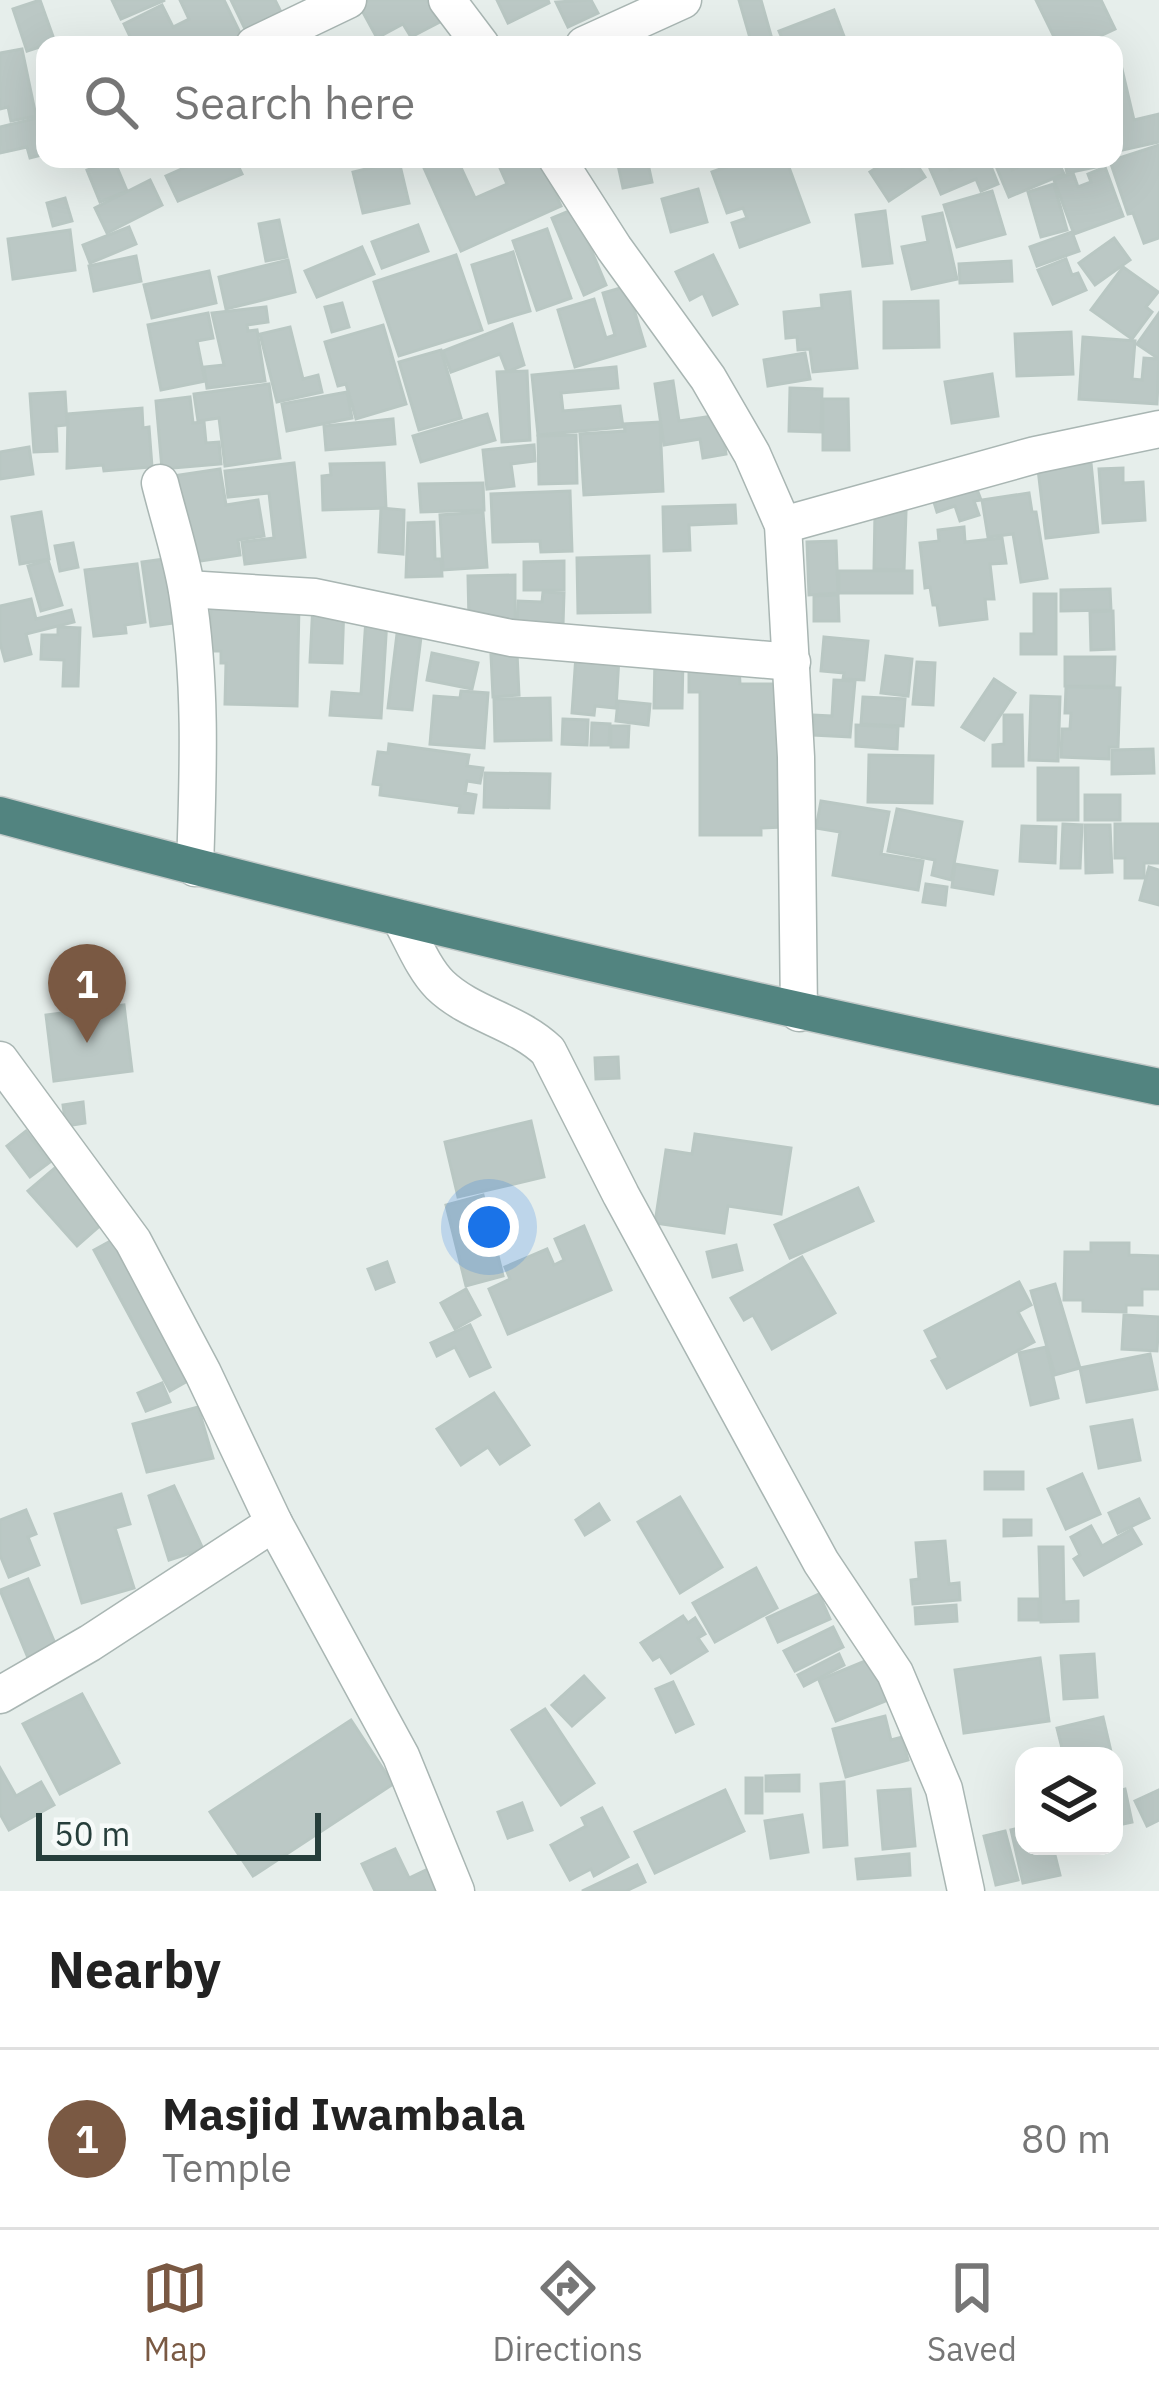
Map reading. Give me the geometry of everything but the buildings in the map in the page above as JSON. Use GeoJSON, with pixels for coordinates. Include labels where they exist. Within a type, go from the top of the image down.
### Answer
{"type":"FeatureCollection","features":[{"type":"Feature","properties":{"kind":"highway"},"geometry":{"type":"LineString","coordinates":[[0,815],[195,868],[799,1013],[1159,1087]]}},
{"type":"Feature","properties":{"kind":"street"},"geometry":{"type":"LineString","coordinates":[[273,36],[348,0]]}},
{"type":"Feature","properties":{"kind":"street"},"geometry":{"type":"LineString","coordinates":[[447,0],[474,36]]}},
{"type":"Feature","properties":{"kind":"street"},"geometry":{"type":"LineString","coordinates":[[604,36],[683,0]]}},
{"type":"Feature","properties":{"kind":"street"},"geometry":{"type":"LineString","coordinates":[[563,168],[614,248],[709,378],[752,454],[783,525],[792,662],[799,1013]]}},
{"type":"Feature","properties":{"kind":"street"},"geometry":{"type":"LineString","coordinates":[[783,525],[1035,455],[1159,429]]}},
{"type":"Feature","properties":{"kind":"street"},"geometry":{"type":"LineString","coordinates":[[160,483],[187,589],[199,744],[195,868]]}},
{"type":"Feature","properties":{"kind":"street"},"geometry":{"type":"LineString","coordinates":[[187,589],[315,597],[473,633],[532,641],[792,662]]}},
{"type":"Feature","properties":{"kind":"street"},"geometry":{"type":"LineString","coordinates":[[400,918],[436,982],[535,1038],[548,1051],[621,1196],[810,1541],[895,1673],[944,1789],[966,1891]]}},
{"type":"Feature","properties":{"kind":"street"},"geometry":{"type":"LineString","coordinates":[[0,1060],[133,1241],[203,1372],[274,1523],[401,1756],[456,1891]]}},
{"type":"Feature","properties":{"kind":"street"},"geometry":{"type":"LineString","coordinates":[[0,1694],[90,1643],[274,1523]]}},
{"type":"Feature","properties":{"kind":"place","name":"Masjid Iwambala"},"geometry":{"type":"Point","coordinates":[87,1043]}}]}
